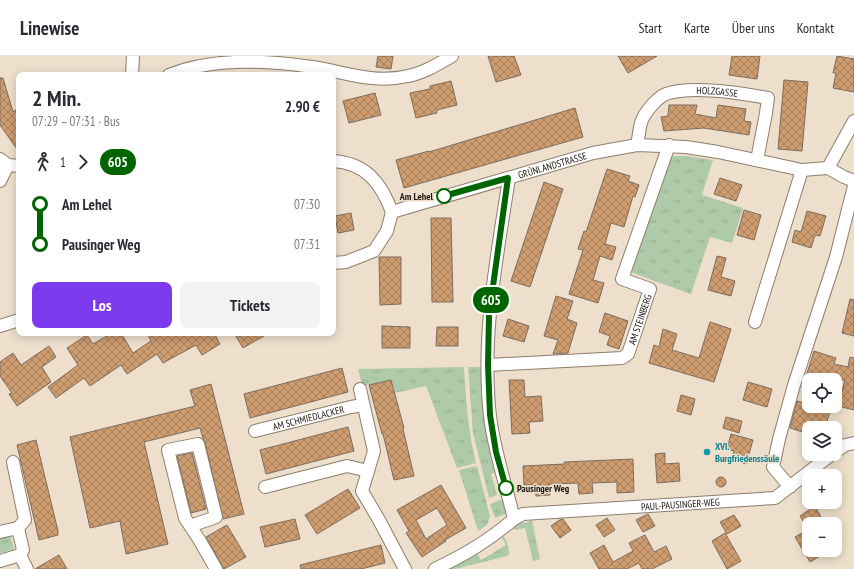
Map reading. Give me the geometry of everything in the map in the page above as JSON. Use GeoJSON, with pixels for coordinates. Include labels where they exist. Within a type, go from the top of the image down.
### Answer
{"type":"FeatureCollection","features":[{"type":"Feature","properties":{"kind":"street"},"geometry":{"type":"LineString","coordinates":[[132,72],[133,56]]}},
{"type":"Feature","properties":{"kind":"street"},"geometry":{"type":"LineString","coordinates":[[180,72],[209,64],[262,61],[314,61],[360,77],[378,79],[408,76],[426,70],[452,56]]}},
{"type":"Feature","properties":{"kind":"street","name":"HOLZGASSE"},"geometry":{"type":"LineString","coordinates":[[637,145],[643,118],[654,103],[665,94],[688,89],[745,94],[768,98],[757,160]]}},
{"type":"Feature","properties":{"kind":"street"},"geometry":{"type":"LineString","coordinates":[[854,121],[828,168],[854,181]]}},
{"type":"Feature","properties":{"kind":"street","name":"GRÜNLANDSTRASSE"},"geometry":{"type":"LineString","coordinates":[[392,212],[593,153],[637,145],[669,145],[718,152],[802,170],[828,168]]}},
{"type":"Feature","properties":{"kind":"street","name":"AM STEINBERG"},"geometry":{"type":"LineString","coordinates":[[488,365],[622,358],[628,354],[650,289],[622,279],[669,145]]}},
{"type":"Feature","properties":{"kind":"street"},"geometry":{"type":"LineString","coordinates":[[336,160],[344,161],[362,169],[378,183],[386,196],[392,212],[387,231],[374,251],[346,262],[336,263]]}},
{"type":"Feature","properties":{"kind":"street"},"geometry":{"type":"LineString","coordinates":[[0,180],[9,163]]}},
{"type":"Feature","properties":{"kind":"street"},"geometry":{"type":"LineString","coordinates":[[755,322],[802,170]]}},
{"type":"Feature","properties":{"kind":"street"},"geometry":{"type":"LineString","coordinates":[[435,569],[462,557],[485,542],[514,519],[496,452],[490,415],[488,365],[489,315],[508,178]]}},
{"type":"Feature","properties":{"kind":"street"},"geometry":{"type":"LineString","coordinates":[[790,487],[773,467],[779,439],[814,321],[836,257],[854,186]]}},
{"type":"Feature","properties":{"kind":"street"},"geometry":{"type":"LineString","coordinates":[[0,326],[16,321]]}},
{"type":"Feature","properties":{"kind":"street"},"geometry":{"type":"LineString","coordinates":[[360,389],[374,451],[362,491],[405,569]]}},
{"type":"Feature","properties":{"kind":"street","name":"AM SCHMIEDLACKER"},"geometry":{"type":"LineString","coordinates":[[255,431],[363,405]]}},
{"type":"Feature","properties":{"kind":"street"},"geometry":{"type":"LineString","coordinates":[[842,447],[854,443]]}},
{"type":"Feature","properties":{"kind":"street"},"geometry":{"type":"LineString","coordinates":[[190,526],[216,517],[198,444],[168,450],[185,518],[216,569]]}},
{"type":"Feature","properties":{"kind":"street","name":"PAUL-PAUSINGER-WEG"},"geometry":{"type":"LineString","coordinates":[[514,519],[524,514],[775,498],[823,461]]}},
{"type":"Feature","properties":{"kind":"street"},"geometry":{"type":"LineString","coordinates":[[0,532],[18,528],[25,520],[13,462]]}},
{"type":"Feature","properties":{"kind":"street"},"geometry":{"type":"LineString","coordinates":[[265,487],[347,466],[368,471]]}},
{"type":"Feature","properties":{"kind":"street"},"geometry":{"type":"LineString","coordinates":[[0,561],[20,555],[23,550],[18,528]]}},
{"type":"Feature","properties":{"kind":"street"},"geometry":{"type":"LineString","coordinates":[[20,555],[27,569]]}},
{"type":"Feature","properties":{"kind":"green space"},"geometry":{"type":"Polygon","coordinates":[[[671,156],[687,156],[713,160],[702,195],[743,208],[732,243],[710,237],[691,294],[630,272],[671,156]]]}},
{"type":"Feature","properties":{"kind":"green space"},"geometry":{"type":"Polygon","coordinates":[[[464,367],[469,427],[476,463],[457,468],[426,386],[395,393],[391,380],[362,385],[358,369],[464,367]]]}},
{"type":"Feature","properties":{"kind":"green space"},"geometry":{"type":"Polygon","coordinates":[[[468,367],[481,367],[481,389],[486,430],[497,472],[491,474],[497,495],[489,498],[473,433],[468,367]]]}},
{"type":"Feature","properties":{"kind":"green space"},"geometry":{"type":"Polygon","coordinates":[[[477,466],[490,516],[487,525],[478,531],[459,470],[477,466]]]}},
{"type":"Feature","properties":{"kind":"green space"},"geometry":{"type":"Polygon","coordinates":[[[503,499],[506,509],[505,514],[495,518],[490,504],[503,499]]]}},
{"type":"Feature","properties":{"kind":"green space"},"geometry":{"type":"Polygon","coordinates":[[[522,520],[524,523],[532,521],[540,559],[533,561],[525,528],[516,530],[511,528],[522,520]]]}},
{"type":"Feature","properties":{"kind":"green space"},"geometry":{"type":"Polygon","coordinates":[[[10,535],[14,549],[0,553],[0,538],[10,535]]]}},
{"type":"Feature","properties":{"kind":"green space"},"geometry":{"type":"Polygon","coordinates":[[[503,536],[508,547],[509,554],[507,556],[450,569],[477,553],[481,560],[506,545],[502,538],[503,536]]]}},
{"type":"Feature","properties":{"kind":"building"},"geometry":{"type":"Polygon","coordinates":[[[378,56],[393,56],[391,69],[376,67],[378,56]]]}},
{"type":"Feature","properties":{"kind":"building"},"geometry":{"type":"Polygon","coordinates":[[[488,56],[514,56],[521,75],[496,82],[488,56]]]}},
{"type":"Feature","properties":{"kind":"building"},"geometry":{"type":"Polygon","coordinates":[[[618,56],[657,56],[628,73],[618,56]]]}},
{"type":"Feature","properties":{"kind":"building"},"geometry":{"type":"Polygon","coordinates":[[[732,56],[760,56],[757,79],[729,75],[732,56]]]}},
{"type":"Feature","properties":{"kind":"building"},"geometry":{"type":"Polygon","coordinates":[[[837,56],[854,59],[854,92],[833,88],[836,73],[833,73],[837,56]]]}},
{"type":"Feature","properties":{"kind":"building"},"geometry":{"type":"Polygon","coordinates":[[[0,78],[3,78],[13,112],[16,110],[16,148],[0,125],[0,78]]]}},
{"type":"Feature","properties":{"kind":"building"},"geometry":{"type":"Polygon","coordinates":[[[784,80],[808,82],[802,151],[778,149],[784,80]]]}},
{"type":"Feature","properties":{"kind":"building"},"geometry":{"type":"Polygon","coordinates":[[[451,81],[457,105],[437,110],[437,113],[416,118],[410,93],[430,89],[430,86],[451,81]]]}},
{"type":"Feature","properties":{"kind":"building"},"geometry":{"type":"Polygon","coordinates":[[[375,93],[381,115],[349,123],[343,101],[375,93]]]}},
{"type":"Feature","properties":{"kind":"building"},"geometry":{"type":"Polygon","coordinates":[[[669,105],[697,105],[695,114],[716,118],[718,105],[746,109],[744,121],[751,122],[749,135],[704,128],[664,131],[661,117],[668,116],[669,105]]]}},
{"type":"Feature","properties":{"kind":"building"},"geometry":{"type":"Polygon","coordinates":[[[575,108],[583,137],[404,188],[396,160],[429,152],[575,108]]]}},
{"type":"Feature","properties":{"kind":"building"},"geometry":{"type":"Polygon","coordinates":[[[607,169],[630,176],[628,181],[639,185],[635,197],[633,196],[624,227],[611,223],[605,244],[616,247],[612,260],[600,256],[593,280],[604,283],[598,303],[569,294],[583,250],[578,249],[584,231],[586,232],[607,169]]]}},
{"type":"Feature","properties":{"kind":"building"},"geometry":{"type":"Polygon","coordinates":[[[720,178],[742,185],[736,201],[714,194],[720,178]]]}},
{"type":"Feature","properties":{"kind":"building"},"geometry":{"type":"Polygon","coordinates":[[[544,182],[563,189],[530,287],[511,281],[544,182]]]}},
{"type":"Feature","properties":{"kind":"building"},"geometry":{"type":"Polygon","coordinates":[[[744,210],[761,215],[754,240],[737,235],[744,210]]]}},
{"type":"Feature","properties":{"kind":"building"},"geometry":{"type":"Polygon","coordinates":[[[807,211],[826,216],[820,236],[815,235],[811,248],[792,242],[795,230],[801,232],[807,211]]]}},
{"type":"Feature","properties":{"kind":"building"},"geometry":{"type":"Polygon","coordinates":[[[351,213],[354,230],[338,233],[336,216],[351,213]]]}},
{"type":"Feature","properties":{"kind":"building"},"geometry":{"type":"Polygon","coordinates":[[[431,218],[451,218],[453,302],[432,302],[431,218]]]}},
{"type":"Feature","properties":{"kind":"building"},"geometry":{"type":"Polygon","coordinates":[[[717,256],[726,258],[721,277],[735,281],[731,296],[708,290],[717,256]]]}},
{"type":"Feature","properties":{"kind":"building"},"geometry":{"type":"Polygon","coordinates":[[[379,257],[401,257],[401,304],[380,305],[379,257]]]}},
{"type":"Feature","properties":{"kind":"building"},"geometry":{"type":"Polygon","coordinates":[[[556,296],[573,301],[567,319],[577,323],[568,353],[553,354],[558,340],[544,336],[556,296]]]}},
{"type":"Feature","properties":{"kind":"building"},"geometry":{"type":"Polygon","coordinates":[[[850,299],[854,300],[854,336],[842,333],[850,299]]]}},
{"type":"Feature","properties":{"kind":"building"},"geometry":{"type":"Polygon","coordinates":[[[605,313],[628,321],[619,349],[607,345],[610,336],[599,332],[605,313]]]}},
{"type":"Feature","properties":{"kind":"building"},"geometry":{"type":"Polygon","coordinates":[[[508,319],[529,326],[524,342],[503,336],[508,319]]]}},
{"type":"Feature","properties":{"kind":"building"},"geometry":{"type":"Polygon","coordinates":[[[710,322],[731,329],[714,382],[649,363],[654,345],[659,347],[663,329],[677,334],[672,350],[699,358],[710,322]]]}},
{"type":"Feature","properties":{"kind":"building"},"geometry":{"type":"Polygon","coordinates":[[[382,326],[410,327],[410,348],[382,348],[382,326]]]}},
{"type":"Feature","properties":{"kind":"building"},"geometry":{"type":"Polygon","coordinates":[[[437,327],[458,327],[458,346],[436,346],[437,327]]]}},
{"type":"Feature","properties":{"kind":"building"},"geometry":{"type":"Polygon","coordinates":[[[85,336],[88,336],[93,344],[107,336],[123,336],[133,353],[151,341],[148,336],[216,336],[220,344],[202,355],[196,345],[163,363],[157,354],[127,374],[121,365],[90,386],[84,378],[56,398],[48,387],[78,365],[67,348],[85,336]]]}},
{"type":"Feature","properties":{"kind":"building"},"geometry":{"type":"Polygon","coordinates":[[[236,336],[264,336],[243,348],[236,336]]]}},
{"type":"Feature","properties":{"kind":"building"},"geometry":{"type":"Polygon","coordinates":[[[49,346],[56,357],[42,367],[51,382],[17,406],[9,394],[12,393],[0,376],[0,362],[13,353],[21,365],[49,346]]]}},
{"type":"Feature","properties":{"kind":"building"},"geometry":{"type":"Polygon","coordinates":[[[814,351],[836,358],[834,364],[848,367],[850,357],[854,358],[854,410],[842,407],[842,391],[845,380],[842,380],[842,373],[807,373],[814,351]]]}},
{"type":"Feature","properties":{"kind":"building"},"geometry":{"type":"Polygon","coordinates":[[[342,368],[348,392],[250,418],[244,394],[342,368]]]}},
{"type":"Feature","properties":{"kind":"building"},"geometry":{"type":"Polygon","coordinates":[[[391,380],[404,428],[414,476],[394,480],[369,385],[391,380]]]}},
{"type":"Feature","properties":{"kind":"building"},"geometry":{"type":"Polygon","coordinates":[[[509,380],[524,380],[525,397],[541,396],[543,421],[529,422],[530,433],[512,434],[509,380]]]}},
{"type":"Feature","properties":{"kind":"building"},"geometry":{"type":"Polygon","coordinates":[[[748,382],[772,389],[767,407],[743,400],[748,382]]]}},
{"type":"Feature","properties":{"kind":"building"},"geometry":{"type":"Polygon","coordinates":[[[211,384],[244,514],[223,519],[205,442],[200,428],[144,442],[168,544],[126,554],[120,521],[90,528],[70,437],[195,406],[190,390],[211,384]]]}},
{"type":"Feature","properties":{"kind":"building"},"geometry":{"type":"Polygon","coordinates":[[[681,395],[695,399],[691,415],[677,411],[681,395]]]}},
{"type":"Feature","properties":{"kind":"building"},"geometry":{"type":"Polygon","coordinates":[[[797,401],[802,402],[802,413],[829,413],[827,421],[802,421],[802,432],[790,428],[797,401]]]}},
{"type":"Feature","properties":{"kind":"building"},"geometry":{"type":"Polygon","coordinates":[[[726,417],[742,421],[739,433],[723,428],[726,417]]]}},
{"type":"Feature","properties":{"kind":"building"},"geometry":{"type":"Polygon","coordinates":[[[348,427],[354,451],[266,474],[260,450],[348,427]]]}},
{"type":"Feature","properties":{"kind":"building"},"geometry":{"type":"Polygon","coordinates":[[[731,434],[753,440],[746,464],[731,459],[734,451],[727,449],[731,434]]]}},
{"type":"Feature","properties":{"kind":"building"},"geometry":{"type":"Polygon","coordinates":[[[36,440],[58,531],[58,535],[39,540],[17,445],[36,440]]]}},
{"type":"Feature","properties":{"kind":"building"},"geometry":{"type":"Polygon","coordinates":[[[192,453],[206,509],[191,513],[177,456],[192,453]]]}},
{"type":"Feature","properties":{"kind":"building"},"geometry":{"type":"Polygon","coordinates":[[[665,453],[665,464],[679,463],[680,481],[657,483],[655,454],[665,453]]]}},
{"type":"Feature","properties":{"kind":"building"},"geometry":{"type":"Polygon","coordinates":[[[633,459],[634,492],[617,493],[617,482],[592,483],[593,493],[579,494],[578,483],[549,484],[550,495],[536,496],[535,485],[524,485],[523,466],[565,464],[564,462],[633,459]]]}},
{"type":"Feature","properties":{"kind":"building"},"geometry":{"type":"Polygon","coordinates":[[[719,477],[723,477],[725,478],[725,486],[719,487],[716,484],[716,480],[719,477]]]}},
{"type":"Feature","properties":{"kind":"building"},"geometry":{"type":"Polygon","coordinates":[[[441,485],[466,528],[445,540],[446,541],[422,557],[406,533],[409,531],[397,510],[441,485]],[[437,508],[416,520],[426,539],[447,525],[437,508]]]}},
{"type":"Feature","properties":{"kind":"building"},"geometry":{"type":"Polygon","coordinates":[[[348,489],[360,508],[317,534],[305,515],[348,489]]]}},
{"type":"Feature","properties":{"kind":"building"},"geometry":{"type":"Polygon","coordinates":[[[810,509],[817,509],[821,517],[802,517],[802,519],[800,516],[810,509]]]}},
{"type":"Feature","properties":{"kind":"building"},"geometry":{"type":"Polygon","coordinates":[[[648,514],[655,526],[643,532],[636,520],[648,514]]]}},
{"type":"Feature","properties":{"kind":"building"},"geometry":{"type":"Polygon","coordinates":[[[734,515],[741,526],[727,534],[720,522],[734,515]]]}},
{"type":"Feature","properties":{"kind":"building"},"geometry":{"type":"Polygon","coordinates":[[[607,518],[615,530],[604,537],[596,525],[607,518]]]}},
{"type":"Feature","properties":{"kind":"building"},"geometry":{"type":"Polygon","coordinates":[[[295,519],[300,539],[265,547],[260,527],[295,519]]]}},
{"type":"Feature","properties":{"kind":"building"},"geometry":{"type":"Polygon","coordinates":[[[563,519],[571,530],[560,538],[551,526],[563,519]]]}},
{"type":"Feature","properties":{"kind":"building"},"geometry":{"type":"Polygon","coordinates":[[[227,525],[246,557],[224,569],[206,537],[227,525]]]}},
{"type":"Feature","properties":{"kind":"building"},"geometry":{"type":"Polygon","coordinates":[[[725,533],[741,561],[727,569],[712,541],[725,533]]]}},
{"type":"Feature","properties":{"kind":"building"},"geometry":{"type":"Polygon","coordinates":[[[802,533],[802,549],[795,537],[802,533]]]}},
{"type":"Feature","properties":{"kind":"building"},"geometry":{"type":"Polygon","coordinates":[[[645,535],[654,552],[666,546],[672,559],[652,569],[642,569],[639,563],[627,569],[599,569],[590,553],[604,545],[613,562],[633,551],[629,543],[645,535]]]}},
{"type":"Feature","properties":{"kind":"building"},"geometry":{"type":"Polygon","coordinates":[[[381,545],[385,563],[361,569],[301,569],[300,565],[381,545]]]}},
{"type":"Feature","properties":{"kind":"building"},"geometry":{"type":"Polygon","coordinates":[[[59,555],[67,569],[35,569],[59,555]]]}},
{"type":"Feature","properties":{"kind":"building"},"geometry":{"type":"Polygon","coordinates":[[[807,557],[818,557],[810,562],[807,557]]]}},
{"type":"Feature","properties":{"kind":"bus line","name":"605"},"geometry":{"type":"LineString","coordinates":[[444,196],[508,178],[489,315],[488,365],[490,415],[496,452],[506,488]]}},
{"type":"Feature","properties":{"kind":"place","name":"Am Lehel"},"geometry":{"type":"Point","coordinates":[444,196]}},
{"type":"Feature","properties":{"kind":"place","name":"XVI. Burgfriedenssäule"},"geometry":{"type":"Point","coordinates":[707,452]}},
{"type":"Feature","properties":{"kind":"place","name":"Pausinger Weg"},"geometry":{"type":"Point","coordinates":[506,488]}}]}
